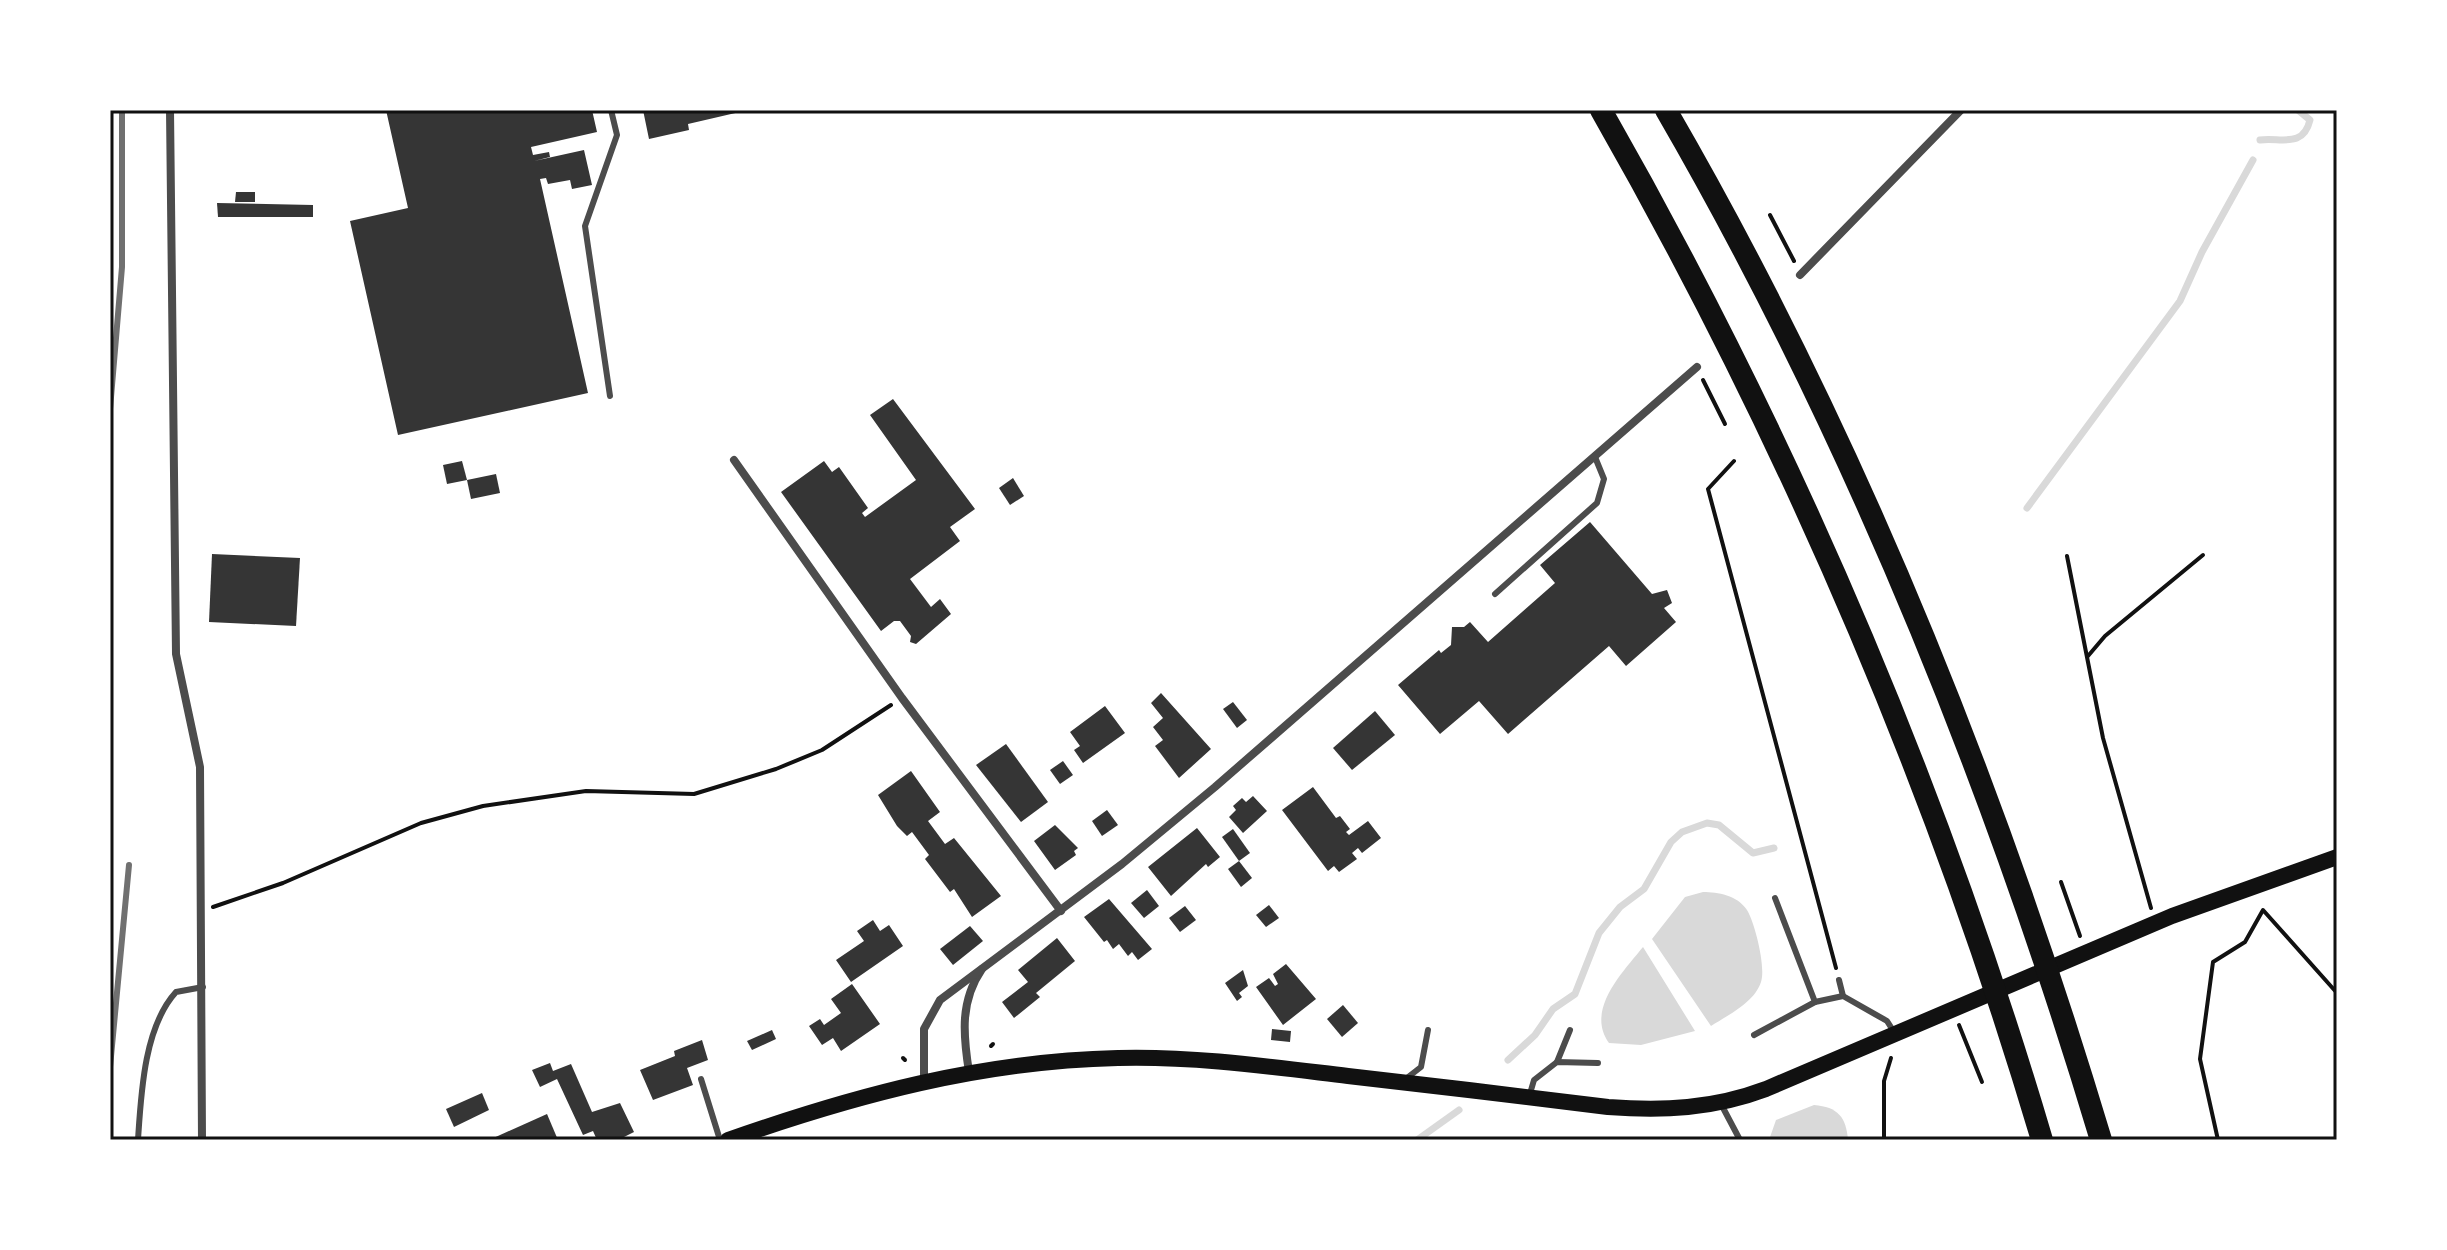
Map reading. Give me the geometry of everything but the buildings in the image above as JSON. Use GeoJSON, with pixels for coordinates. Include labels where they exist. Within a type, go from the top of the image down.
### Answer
{"type":"FeatureCollection","features":[{"type":"Feature","properties":{"kind":"highway"},"geometry":{"type":"LineString","coordinates":[[1601,110],[1697,286],[1837,577],[1968,911],[2042,1140]]}},
{"type":"Feature","properties":{"kind":"highway"},"geometry":{"type":"LineString","coordinates":[[1666,110],[1800,363],[1889,554],[2023,893],[2071,1037],[2101,1140]]}},
{"type":"Feature","properties":{"kind":"main road"},"geometry":{"type":"LineString","coordinates":[[728,1140],[839,1102],[924,1080],[969,1072],[1102,1059],[1167,1058],[1653,1110],[1721,1103],[1766,1089],[2156,924],[2337,857]]}},
{"type":"Feature","properties":{"kind":"street"},"geometry":{"type":"LineString","coordinates":[[170,110],[176,654],[200,767],[202,1140]]}},
{"type":"Feature","properties":{"kind":"street"},"geometry":{"type":"LineString","coordinates":[[1800,275],[1961,110]]}},
{"type":"Feature","properties":{"kind":"street"},"geometry":{"type":"LineString","coordinates":[[924,1080],[922,1044],[929,1014],[951,989],[1061,911],[1246,761],[1697,367]]}},
{"type":"Feature","properties":{"kind":"street"},"geometry":{"type":"LineString","coordinates":[[734,460],[902,698],[1061,911]]}},
{"type":"Feature","properties":{"kind":"street"},"geometry":{"type":"LineString","coordinates":[[969,1072],[963,1029],[965,1008],[970,987],[987,964]]}},
{"type":"Feature","properties":{"kind":"lane"},"geometry":{"type":"LineString","coordinates":[[610,396],[585,226],[617,135],[611,110]]}},
{"type":"Feature","properties":{"kind":"lane"},"geometry":{"type":"LineString","coordinates":[[1495,594],[1597,503],[1604,479],[1595,457]]}},
{"type":"Feature","properties":{"kind":"lane"},"geometry":{"type":"LineString","coordinates":[[1775,898],[1815,1002]]}},
{"type":"Feature","properties":{"kind":"lane"},"geometry":{"type":"LineString","coordinates":[[1838,977],[1843,996]]}},
{"type":"Feature","properties":{"kind":"lane"},"geometry":{"type":"LineString","coordinates":[[138,1140],[149,1056],[157,1026],[176,992],[203,987]]}},
{"type":"Feature","properties":{"kind":"lane"},"geometry":{"type":"LineString","coordinates":[[1754,1035],[1815,1002],[1843,996],[1887,1021],[1894,1034]]}},
{"type":"Feature","properties":{"kind":"lane"},"geometry":{"type":"LineString","coordinates":[[1402,1082],[1421,1067],[1428,1030]]}},
{"type":"Feature","properties":{"kind":"lane"},"geometry":{"type":"LineString","coordinates":[[1529,1098],[1534,1080],[1557,1062],[1570,1030]]}},
{"type":"Feature","properties":{"kind":"lane"},"geometry":{"type":"LineString","coordinates":[[1557,1062],[1598,1063]]}},
{"type":"Feature","properties":{"kind":"lane"},"geometry":{"type":"LineString","coordinates":[[701,1079],[720,1140]]}},
{"type":"Feature","properties":{"kind":"lane"},"geometry":{"type":"LineString","coordinates":[[1721,1103],[1740,1140]]}},
{"type":"Feature","properties":{"kind":"path"},"geometry":{"type":"LineString","coordinates":[[1770,215],[1795,264]]}},
{"type":"Feature","properties":{"kind":"path"},"geometry":{"type":"LineString","coordinates":[[1702,377],[1725,424]]}},
{"type":"Feature","properties":{"kind":"path"},"geometry":{"type":"LineString","coordinates":[[1734,461],[1708,489],[1838,977]]}},
{"type":"Feature","properties":{"kind":"path"},"geometry":{"type":"LineString","coordinates":[[2087,657],[2105,636],[2203,555]]}},
{"type":"Feature","properties":{"kind":"path"},"geometry":{"type":"LineString","coordinates":[[2067,556],[2103,738],[2156,924]]}},
{"type":"Feature","properties":{"kind":"path"},"geometry":{"type":"LineString","coordinates":[[203,910],[283,883],[421,823],[483,806],[586,791],[694,794],[776,769],[822,750],[902,698]]}},
{"type":"Feature","properties":{"kind":"path"},"geometry":{"type":"LineString","coordinates":[[2061,882],[2079,933]]}},
{"type":"Feature","properties":{"kind":"path"},"geometry":{"type":"LineString","coordinates":[[2218,1140],[2200,1059],[2213,962],[2245,942],[2263,910],[2337,993]]}},
{"type":"Feature","properties":{"kind":"path"},"geometry":{"type":"LineString","coordinates":[[1961,1029],[1982,1082]]}},
{"type":"Feature","properties":{"kind":"path"},"geometry":{"type":"LineString","coordinates":[[1884,1140],[1884,1081],[1894,1053]]}},
{"type":"Feature","properties":{"kind":"shaded area"},"geometry":{"type":"Polygon","coordinates":[[[1703,892],[1733,898],[1747,910],[1762,966],[1761,982],[1753,996],[1711,1026],[1652,939],[1685,897],[1703,892]]]}},
{"type":"Feature","properties":{"kind":"shaded area"},"geometry":{"type":"Polygon","coordinates":[[[1643,947],[1695,1031],[1641,1045],[1609,1043],[1601,1018],[1604,1005],[1617,980],[1643,947]]]}},
{"type":"Feature","properties":{"kind":"shaded area"},"geometry":{"type":"Polygon","coordinates":[[[1814,1105],[1829,1108],[1843,1119],[1848,1140],[1769,1140],[1776,1120],[1814,1105]]]}},
{"type":"Feature","properties":{"kind":"waterway"},"geometry":{"type":"LineString","coordinates":[[2260,140],[2290,140],[2302,135],[2310,120],[2298,110]]}},
{"type":"Feature","properties":{"kind":"waterway"},"geometry":{"type":"LineString","coordinates":[[2027,508],[2180,301],[2202,252],[2253,160]]}},
{"type":"Feature","properties":{"kind":"waterway"},"geometry":{"type":"LineString","coordinates":[[1508,1060],[1535,1035],[1553,1009],[1575,994],[1599,933],[1620,907],[1644,889],[1671,842],[1682,832],[1707,823],[1719,825],[1753,853],[1774,848]]}},
{"type":"Feature","properties":{"kind":"waterway"},"geometry":{"type":"LineString","coordinates":[[1417,1140],[1459,1110]]}},
{"type":"Feature","properties":{"kind":"railway"},"geometry":{"type":"LineString","coordinates":[[110,409],[122,267],[122,110]]}},
{"type":"Feature","properties":{"kind":"railway"},"geometry":{"type":"LineString","coordinates":[[110,1067],[129,865]]}}]}
